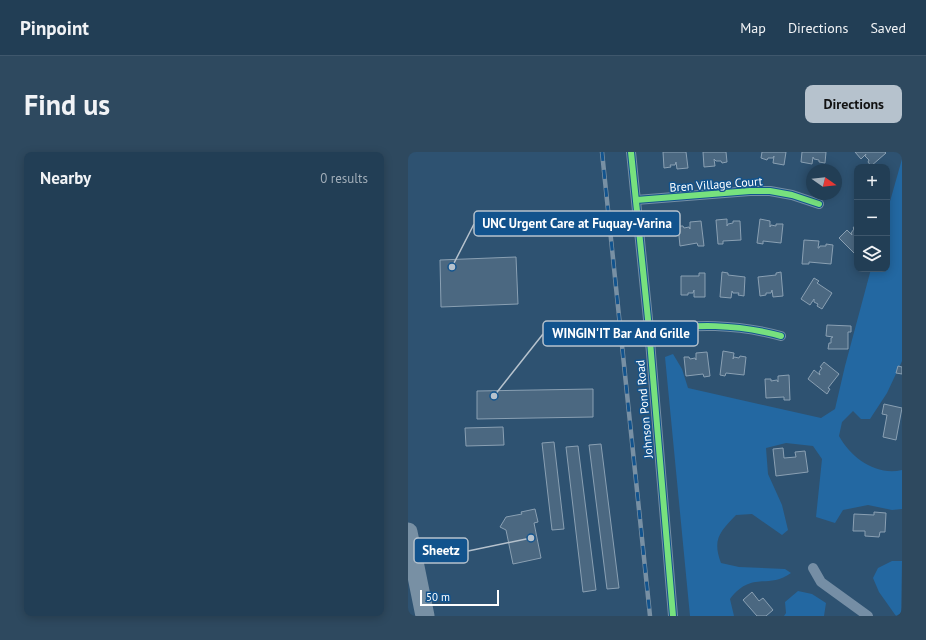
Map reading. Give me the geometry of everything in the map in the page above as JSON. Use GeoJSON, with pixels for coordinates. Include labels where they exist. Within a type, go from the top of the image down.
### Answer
{"type":"FeatureCollection","features":[{"type":"Feature","properties":{"kind":"highway"},"geometry":{"type":"LineString","coordinates":[[408,532],[422,611]]}},
{"type":"Feature","properties":{"kind":"street","name":"Johnson Pond Road"},"geometry":{"type":"LineString","coordinates":[[631,152],[649,330],[673,616]]}},
{"type":"Feature","properties":{"kind":"street","name":"Bren Village Court"},"geometry":{"type":"LineString","coordinates":[[636,200],[750,191],[792,195],[819,204]]}},
{"type":"Feature","properties":{"kind":"street"},"geometry":{"type":"LineString","coordinates":[[649,330],[714,325],[756,329],[781,336]]}},
{"type":"Feature","properties":{"kind":"street"},"geometry":{"type":"LineString","coordinates":[[813,568],[825,585],[868,616]]}},
{"type":"Feature","properties":{"kind":"shaded area"},"geometry":{"type":"Polygon","coordinates":[[[902,159],[902,361],[887,393],[870,419],[861,419],[853,411],[842,422],[839,436],[850,451],[865,464],[883,470],[902,470],[902,509],[892,510],[868,505],[843,510],[835,523],[816,517],[822,459],[813,446],[786,443],[766,448],[768,474],[782,505],[788,530],[782,535],[752,514],[736,515],[719,536],[717,548],[718,555],[721,563],[739,567],[785,569],[791,573],[783,578],[746,585],[738,590],[730,599],[734,616],[690,616],[665,357],[673,354],[682,369],[688,388],[821,418],[835,409],[870,272],[890,272],[890,201],[902,159]]]}},
{"type":"Feature","properties":{"kind":"shaded area"},"geometry":{"type":"Polygon","coordinates":[[[892,561],[902,561],[901,616],[896,616],[879,592],[873,578],[878,568],[892,561]]]}},
{"type":"Feature","properties":{"kind":"shaded area"},"geometry":{"type":"Polygon","coordinates":[[[798,591],[812,594],[826,603],[824,616],[784,616],[786,613],[785,602],[798,591]]]}},
{"type":"Feature","properties":{"kind":"building"},"geometry":{"type":"Polygon","coordinates":[[[663,152],[686,152],[688,168],[677,169],[676,162],[675,165],[670,165],[671,167],[664,168],[663,152]]]}},
{"type":"Feature","properties":{"kind":"building"},"geometry":{"type":"Polygon","coordinates":[[[703,152],[726,152],[727,162],[722,163],[721,161],[716,161],[714,159],[715,166],[704,167],[703,152]]]}},
{"type":"Feature","properties":{"kind":"building"},"geometry":{"type":"Polygon","coordinates":[[[762,152],[786,152],[784,165],[773,163],[774,156],[773,158],[768,158],[767,160],[761,158],[762,152]]]}},
{"type":"Feature","properties":{"kind":"building"},"geometry":{"type":"Polygon","coordinates":[[[802,152],[826,152],[825,163],[819,162],[819,160],[814,159],[813,157],[812,164],[801,162],[802,152]]]}},
{"type":"Feature","properties":{"kind":"building"},"geometry":{"type":"Polygon","coordinates":[[[855,152],[886,153],[873,164],[870,164],[868,162],[869,160],[865,156],[866,154],[861,159],[855,152]]]}},
{"type":"Feature","properties":{"kind":"building"},"geometry":{"type":"Polygon","coordinates":[[[727,219],[727,226],[728,224],[733,223],[733,221],[740,221],[741,240],[723,241],[723,244],[718,244],[716,220],[727,219]]]}},
{"type":"Feature","properties":{"kind":"building"},"geometry":{"type":"Polygon","coordinates":[[[760,219],[770,221],[770,227],[771,225],[776,226],[776,224],[783,224],[781,243],[763,241],[763,244],[757,243],[760,219]]]}},
{"type":"Feature","properties":{"kind":"building"},"geometry":{"type":"Polygon","coordinates":[[[701,221],[704,246],[698,246],[697,243],[680,246],[678,226],[683,226],[684,228],[689,227],[690,229],[690,222],[701,221]]]}},
{"type":"Feature","properties":{"kind":"building"},"geometry":{"type":"Polygon","coordinates":[[[854,229],[854,253],[839,238],[847,230],[852,235],[851,233],[854,229]]]}},
{"type":"Feature","properties":{"kind":"building"},"geometry":{"type":"Polygon","coordinates":[[[804,240],[819,241],[818,248],[820,246],[826,246],[826,244],[833,245],[831,264],[809,262],[809,264],[802,264],[804,240]]]}},
{"type":"Feature","properties":{"kind":"building"},"geometry":{"type":"Polygon","coordinates":[[[516,257],[518,304],[441,307],[440,260],[516,257]]]}},
{"type":"Feature","properties":{"kind":"building"},"geometry":{"type":"Polygon","coordinates":[[[722,272],[728,273],[728,275],[745,277],[744,296],[738,295],[739,293],[733,293],[732,291],[731,298],[720,297],[722,272]]]}},
{"type":"Feature","properties":{"kind":"building"},"geometry":{"type":"Polygon","coordinates":[[[781,272],[783,296],[773,297],[772,290],[771,293],[766,293],[766,295],[760,296],[758,277],[776,275],[776,273],[781,272]]]}},
{"type":"Feature","properties":{"kind":"building"},"geometry":{"type":"Polygon","coordinates":[[[699,273],[705,273],[705,297],[694,297],[694,290],[693,293],[688,293],[688,295],[681,295],[681,276],[699,276],[699,273]]]}},
{"type":"Feature","properties":{"kind":"building"},"geometry":{"type":"Polygon","coordinates":[[[814,278],[819,281],[817,283],[832,293],[822,309],[817,306],[818,304],[814,302],[814,299],[810,305],[801,299],[814,278]]]}},
{"type":"Feature","properties":{"kind":"building"},"geometry":{"type":"Polygon","coordinates":[[[827,325],[851,326],[851,332],[848,332],[848,349],[828,349],[829,343],[831,343],[831,338],[833,337],[826,336],[827,325]]]}},
{"type":"Feature","properties":{"kind":"building"},"geometry":{"type":"Polygon","coordinates":[[[723,351],[734,353],[733,359],[734,357],[739,358],[740,356],[746,357],[744,375],[726,373],[725,376],[720,375],[723,351]]]}},
{"type":"Feature","properties":{"kind":"building"},"geometry":{"type":"Polygon","coordinates":[[[707,352],[710,376],[704,377],[703,374],[686,376],[684,357],[689,357],[690,359],[695,358],[696,360],[696,353],[707,352]]]}},
{"type":"Feature","properties":{"kind":"building"},"geometry":{"type":"Polygon","coordinates":[[[824,362],[839,374],[828,388],[830,389],[827,394],[808,379],[814,370],[820,375],[819,372],[822,368],[820,367],[824,362]]]}},
{"type":"Feature","properties":{"kind":"building"},"geometry":{"type":"Polygon","coordinates":[[[898,366],[902,367],[902,374],[896,373],[898,366]]]}},
{"type":"Feature","properties":{"kind":"building"},"geometry":{"type":"Polygon","coordinates":[[[789,375],[790,400],[784,400],[784,397],[766,398],[765,379],[771,379],[771,381],[777,380],[778,382],[778,376],[789,375]]]}},
{"type":"Feature","properties":{"kind":"building"},"geometry":{"type":"Polygon","coordinates":[[[593,389],[593,417],[477,419],[477,391],[593,389]]]}},
{"type":"Feature","properties":{"kind":"building"},"geometry":{"type":"Polygon","coordinates":[[[884,404],[902,408],[896,440],[883,437],[887,415],[882,414],[884,404]]]}},
{"type":"Feature","properties":{"kind":"building"},"geometry":{"type":"Polygon","coordinates":[[[503,427],[504,445],[466,446],[465,428],[503,427]]]}},
{"type":"Feature","properties":{"kind":"building"},"geometry":{"type":"Polygon","coordinates":[[[554,442],[564,529],[552,530],[542,443],[554,442]]]}},
{"type":"Feature","properties":{"kind":"building"},"geometry":{"type":"Polygon","coordinates":[[[601,444],[619,588],[607,589],[589,445],[601,444]]]}},
{"type":"Feature","properties":{"kind":"building"},"geometry":{"type":"Polygon","coordinates":[[[578,446],[596,590],[583,592],[566,447],[578,446]]]}},
{"type":"Feature","properties":{"kind":"building"},"geometry":{"type":"Polygon","coordinates":[[[783,448],[784,458],[796,457],[795,452],[805,451],[808,472],[776,476],[773,449],[783,448]]]}},
{"type":"Feature","properties":{"kind":"building"},"geometry":{"type":"Polygon","coordinates":[[[535,509],[538,522],[534,523],[541,558],[513,564],[506,530],[500,527],[506,517],[522,514],[521,512],[535,509]]]}},
{"type":"Feature","properties":{"kind":"building"},"geometry":{"type":"Polygon","coordinates":[[[874,512],[886,513],[885,532],[880,532],[879,537],[865,536],[865,531],[853,531],[854,514],[874,515],[874,512]]]}},
{"type":"Feature","properties":{"kind":"building"},"geometry":{"type":"Polygon","coordinates":[[[752,592],[759,601],[763,598],[773,610],[766,616],[757,616],[743,600],[752,592]]]}},
{"type":"Feature","properties":{"kind":"railway"},"geometry":{"type":"LineString","coordinates":[[602,152],[650,616]]}},
{"type":"Feature","properties":{"kind":"cycle path"},"geometry":{"type":"LineString","coordinates":[[631,152],[649,329],[673,616]]}},
{"type":"Feature","properties":{"kind":"cycle path"},"geometry":{"type":"LineString","coordinates":[[636,200],[750,191],[770,191],[792,195],[819,204]]}},
{"type":"Feature","properties":{"kind":"cycle path"},"geometry":{"type":"LineString","coordinates":[[649,329],[715,326],[747,329],[781,336]]}},
{"type":"Feature","properties":{"kind":"place","name":"UNC Urgent Care at Fuquay-Varina"},"geometry":{"type":"Point","coordinates":[452,267]}},
{"type":"Feature","properties":{"kind":"place","name":"WINGIN'IT Bar And Grille"},"geometry":{"type":"Point","coordinates":[494,396]}},
{"type":"Feature","properties":{"kind":"place","name":"Sheetz"},"geometry":{"type":"Point","coordinates":[531,538]}}]}
